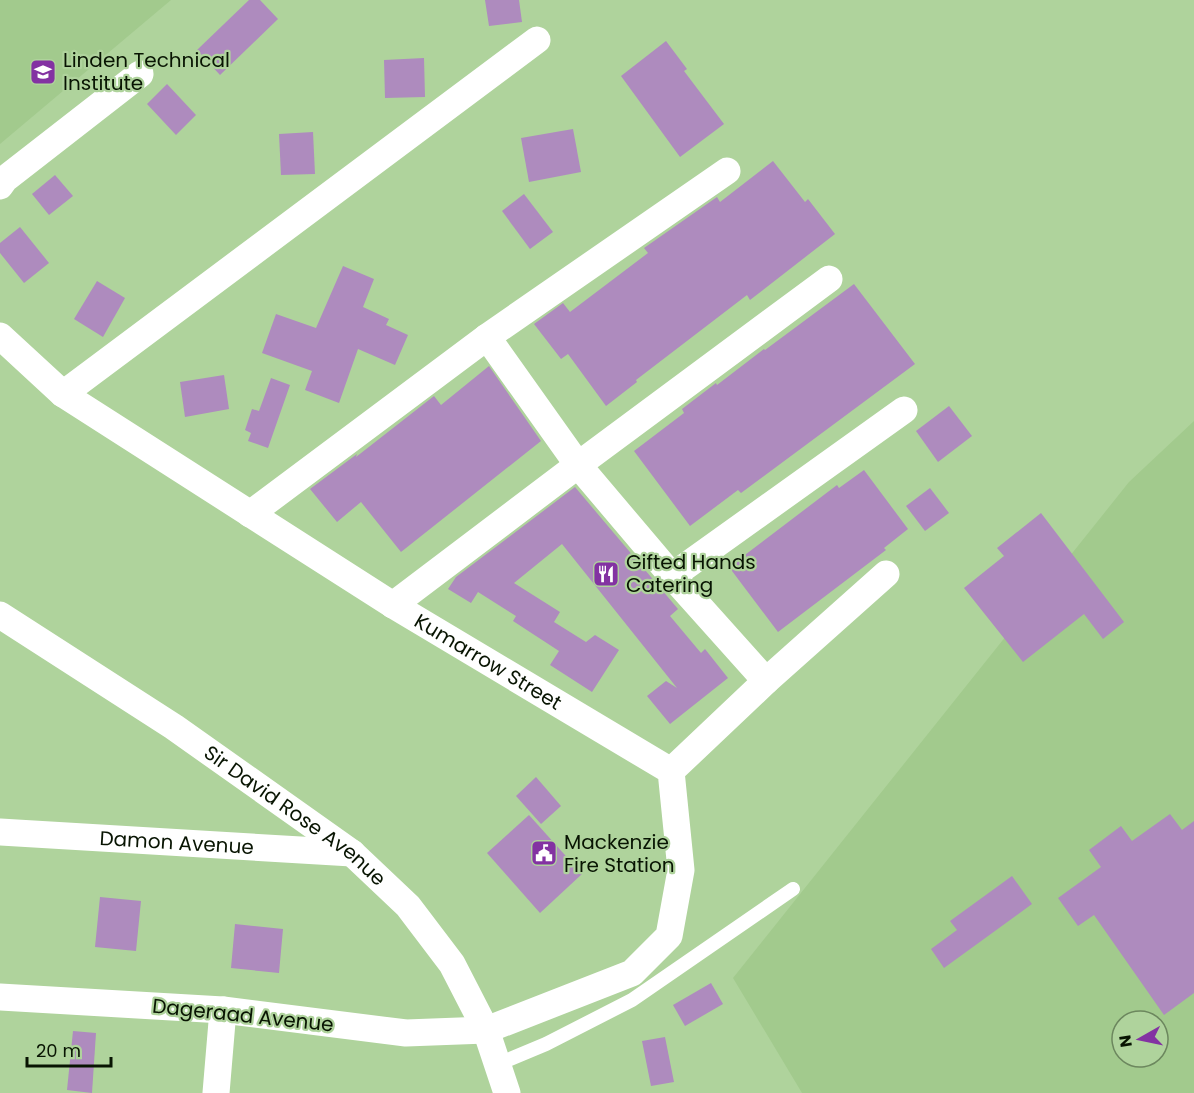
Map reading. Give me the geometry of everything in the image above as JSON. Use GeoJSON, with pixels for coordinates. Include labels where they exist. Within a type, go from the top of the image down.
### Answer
{"type":"FeatureCollection","features":[{"type":"Feature","properties":{"kind":"street"},"geometry":{"type":"LineString","coordinates":[[63,394],[537,40]]}},
{"type":"Feature","properties":{"kind":"street"},"geometry":{"type":"LineString","coordinates":[[0,186],[5,179],[140,74]]}},
{"type":"Feature","properties":{"kind":"street"},"geometry":{"type":"LineString","coordinates":[[250,514],[487,338],[727,171]]}},
{"type":"Feature","properties":{"kind":"street"},"geometry":{"type":"LineString","coordinates":[[393,605],[829,279]]}},
{"type":"Feature","properties":{"kind":"street","name":"Kumarrow Street"},"geometry":{"type":"LineString","coordinates":[[0,336],[63,394],[393,605],[671,771]]}},
{"type":"Feature","properties":{"kind":"street"},"geometry":{"type":"LineString","coordinates":[[487,338],[578,465],[672,576],[766,681]]}},
{"type":"Feature","properties":{"kind":"street"},"geometry":{"type":"LineString","coordinates":[[672,576],[904,410]]}},
{"type":"Feature","properties":{"kind":"street"},"geometry":{"type":"LineString","coordinates":[[486,1030],[632,973],[669,936],[681,870],[671,771],[766,681],[886,574]]}},
{"type":"Feature","properties":{"kind":"street","name":"Sir David Rose Avenue"},"geometry":{"type":"LineString","coordinates":[[0,615],[174,727],[352,853],[408,906],[452,964],[486,1030],[507,1093]]}},
{"type":"Feature","properties":{"kind":"street","name":"Damon Avenue"},"geometry":{"type":"LineString","coordinates":[[0,832],[352,853]]}},
{"type":"Feature","properties":{"kind":"street","name":"Dageraad Avenue"},"geometry":{"type":"LineString","coordinates":[[0,997],[223,1010],[406,1034],[486,1030]]}},
{"type":"Feature","properties":{"kind":"street"},"geometry":{"type":"LineString","coordinates":[[216,1093],[223,1010]]}},
{"type":"Feature","properties":{"kind":"lane"},"geometry":{"type":"LineString","coordinates":[[496,1065],[546,1044],[632,1000],[793,889]]}},
{"type":"Feature","properties":{"kind":"shaded area","name":"Linden Technical Institute"},"geometry":{"type":"Polygon","coordinates":[[[0,0],[171,0],[0,144],[0,0]]]}},
{"type":"Feature","properties":{"kind":"shaded area"},"geometry":{"type":"Polygon","coordinates":[[[1194,421],[1194,1093],[802,1093],[733,978],[1129,482],[1194,421]]]}},
{"type":"Feature","properties":{"kind":"building"},"geometry":{"type":"Polygon","coordinates":[[[249,0],[260,0],[278,19],[220,75],[197,50],[249,0]]]}},
{"type":"Feature","properties":{"kind":"building"},"geometry":{"type":"Polygon","coordinates":[[[485,0],[519,0],[522,22],[489,26],[485,0]]]}},
{"type":"Feature","properties":{"kind":"building"},"geometry":{"type":"Polygon","coordinates":[[[666,41],[687,69],[684,71],[724,124],[680,157],[621,76],[666,41]]]}},
{"type":"Feature","properties":{"kind":"building"},"geometry":{"type":"Polygon","coordinates":[[[424,58],[425,97],[385,98],[384,60],[424,58]]]}},
{"type":"Feature","properties":{"kind":"building"},"geometry":{"type":"Polygon","coordinates":[[[167,84],[196,115],[176,135],[147,104],[167,84]]]}},
{"type":"Feature","properties":{"kind":"building"},"geometry":{"type":"Polygon","coordinates":[[[573,129],[581,172],[529,182],[521,138],[573,129]]]}},
{"type":"Feature","properties":{"kind":"building"},"geometry":{"type":"Polygon","coordinates":[[[313,132],[315,174],[281,175],[279,134],[313,132]]]}},
{"type":"Feature","properties":{"kind":"building"},"geometry":{"type":"Polygon","coordinates":[[[773,161],[805,202],[808,199],[835,234],[750,300],[747,295],[636,380],[637,382],[606,406],[568,354],[561,359],[534,324],[563,303],[570,312],[648,253],[644,248],[717,197],[720,202],[773,161]]]}},
{"type":"Feature","properties":{"kind":"building"},"geometry":{"type":"Polygon","coordinates":[[[55,175],[73,196],[49,215],[32,194],[55,175]]]}},
{"type":"Feature","properties":{"kind":"building"},"geometry":{"type":"Polygon","coordinates":[[[524,194],[553,232],[530,249],[502,211],[524,194]]]}},
{"type":"Feature","properties":{"kind":"building"},"geometry":{"type":"Polygon","coordinates":[[[20,227],[49,263],[24,283],[0,253],[0,243],[20,227]]]}},
{"type":"Feature","properties":{"kind":"building"},"geometry":{"type":"Polygon","coordinates":[[[343,266],[374,279],[363,307],[389,319],[386,325],[408,335],[395,365],[358,349],[339,403],[305,390],[312,371],[262,353],[276,314],[316,328],[343,266]]]}},
{"type":"Feature","properties":{"kind":"building"},"geometry":{"type":"Polygon","coordinates":[[[97,281],[125,298],[103,337],[74,319],[97,281]]]}},
{"type":"Feature","properties":{"kind":"building"},"geometry":{"type":"Polygon","coordinates":[[[854,284],[915,364],[741,493],[738,490],[690,526],[634,451],[684,413],[682,409],[716,383],[717,385],[854,284]]]}},
{"type":"Feature","properties":{"kind":"building"},"geometry":{"type":"Polygon","coordinates":[[[489,366],[541,441],[401,552],[361,502],[337,522],[310,489],[357,454],[356,457],[434,396],[441,405],[489,366]]]}},
{"type":"Feature","properties":{"kind":"building"},"geometry":{"type":"Polygon","coordinates":[[[224,375],[229,409],[185,417],[180,382],[224,375]]]}},
{"type":"Feature","properties":{"kind":"building"},"geometry":{"type":"Polygon","coordinates":[[[271,378],[290,385],[268,448],[248,441],[251,433],[245,430],[252,409],[259,411],[271,378]]]}},
{"type":"Feature","properties":{"kind":"building"},"geometry":{"type":"Polygon","coordinates":[[[949,406],[972,436],[938,462],[916,431],[949,406]]]}},
{"type":"Feature","properties":{"kind":"building"},"geometry":{"type":"Polygon","coordinates":[[[864,470],[908,529],[884,548],[886,550],[778,632],[729,567],[837,485],[839,488],[864,470]]]}},
{"type":"Feature","properties":{"kind":"building"},"geometry":{"type":"Polygon","coordinates":[[[575,487],[678,609],[670,616],[701,653],[705,649],[728,678],[670,724],[647,696],[666,681],[677,688],[562,544],[514,583],[560,612],[554,622],[586,642],[595,635],[619,650],[592,692],[550,665],[559,651],[513,621],[516,616],[478,592],[471,603],[448,589],[456,577],[575,487]]]}},
{"type":"Feature","properties":{"kind":"building"},"geometry":{"type":"Polygon","coordinates":[[[930,488],[949,513],[925,531],[906,506],[930,488]]]}},
{"type":"Feature","properties":{"kind":"building"},"geometry":{"type":"Polygon","coordinates":[[[1041,513],[1124,622],[1103,639],[1084,614],[1023,662],[964,588],[1004,556],[997,548],[1041,513]]]}},
{"type":"Feature","properties":{"kind":"building"},"geometry":{"type":"Polygon","coordinates":[[[536,777],[561,806],[541,824],[516,796],[536,777]]]}},
{"type":"Feature","properties":{"kind":"building"},"geometry":{"type":"Polygon","coordinates":[[[1170,814],[1182,830],[1194,821],[1194,993],[1170,1011],[1160,1009],[1094,915],[1078,926],[1058,898],[1101,867],[1089,850],[1121,826],[1132,841],[1170,814]]]}},
{"type":"Feature","properties":{"kind":"building"},"geometry":{"type":"Polygon","coordinates":[[[529,815],[582,874],[540,913],[487,853],[529,815]]]}},
{"type":"Feature","properties":{"kind":"building"},"geometry":{"type":"Polygon","coordinates":[[[1012,876],[1032,904],[944,968],[931,949],[957,930],[950,921],[1012,876]]]}},
{"type":"Feature","properties":{"kind":"building"},"geometry":{"type":"Polygon","coordinates":[[[100,897],[141,901],[136,951],[95,947],[100,897]]]}},
{"type":"Feature","properties":{"kind":"building"},"geometry":{"type":"Polygon","coordinates":[[[235,924],[283,929],[279,973],[231,968],[235,924]]]}},
{"type":"Feature","properties":{"kind":"building"},"geometry":{"type":"Polygon","coordinates":[[[711,983],[723,1004],[685,1026],[673,1005],[711,983]]]}},
{"type":"Feature","properties":{"kind":"building"},"geometry":{"type":"Polygon","coordinates":[[[73,1031],[96,1033],[92,1093],[67,1090],[73,1031]]]}},
{"type":"Feature","properties":{"kind":"building"},"geometry":{"type":"Polygon","coordinates":[[[665,1037],[674,1082],[651,1086],[642,1041],[665,1037]]]}},
{"type":"Feature","properties":{"kind":"place","name":"Linden Technical Institute"},"geometry":{"type":"Point","coordinates":[43,72]}},
{"type":"Feature","properties":{"kind":"place","name":"Gifted Hands Catering"},"geometry":{"type":"Point","coordinates":[606,574]}},
{"type":"Feature","properties":{"kind":"place","name":"Mackenzie Fire Station"},"geometry":{"type":"Point","coordinates":[544,853]}}]}
